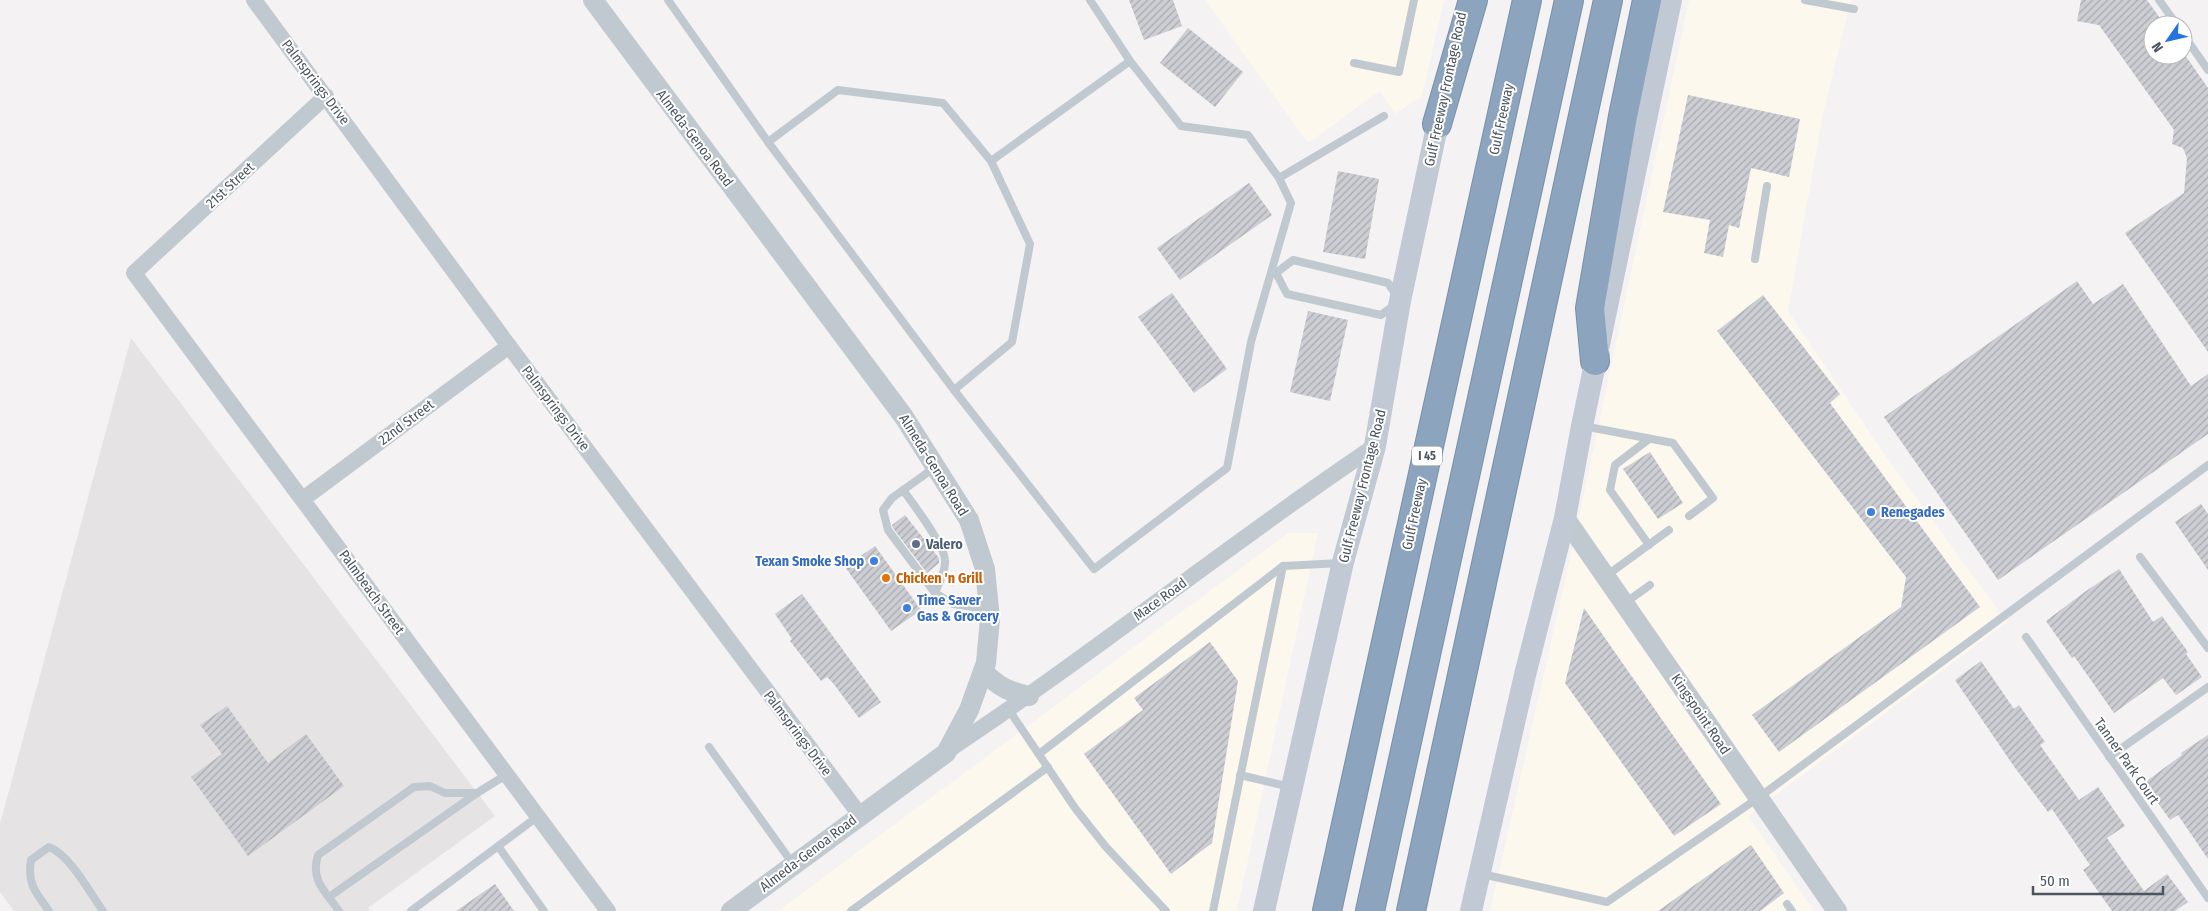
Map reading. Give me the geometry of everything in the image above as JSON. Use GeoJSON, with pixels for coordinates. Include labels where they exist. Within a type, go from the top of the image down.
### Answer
{"type":"FeatureCollection","features":[{"type":"Feature","properties":{"kind":"highway"},"geometry":{"type":"LineString","coordinates":[[1437,124],[1472,0]]}},
{"type":"Feature","properties":{"kind":"highway","name":"Gulf Freeway"},"geometry":{"type":"LineString","coordinates":[[1327,911],[1527,0]]}},
{"type":"Feature","properties":{"kind":"highway"},"geometry":{"type":"LineString","coordinates":[[1370,911],[1569,0]]}},
{"type":"Feature","properties":{"kind":"highway"},"geometry":{"type":"LineString","coordinates":[[1411,911],[1608,0]]}},
{"type":"Feature","properties":{"kind":"highway"},"geometry":{"type":"LineString","coordinates":[[1595,361],[1590,308],[1623,116],[1647,0]]}},
{"type":"Feature","properties":{"kind":"main road","name":"Gulf Freeway Frontage Road"},"geometry":{"type":"LineString","coordinates":[[1264,911],[1343,562],[1375,446],[1400,301],[1465,0]]}},
{"type":"Feature","properties":{"kind":"main road"},"geometry":{"type":"LineString","coordinates":[[1471,911],[1525,675],[1565,518],[1595,361],[1671,0]]}},
{"type":"Feature","properties":{"kind":"street","name":"Palmsprings Drive"},"geometry":{"type":"LineString","coordinates":[[254,0],[509,346],[860,814]]}},
{"type":"Feature","properties":{"kind":"street","name":"Almeda-Genoa Road"},"geometry":{"type":"LineString","coordinates":[[593,0],[898,409],[969,520],[986,569],[989,609],[987,654],[969,710],[946,753],[860,814],[731,911]]}},
{"type":"Feature","properties":{"kind":"street","name":"21st Street"},"geometry":{"type":"LineString","coordinates":[[134,274],[326,96]]}},
{"type":"Feature","properties":{"kind":"street","name":"Palmbeach Street"},"geometry":{"type":"LineString","coordinates":[[134,274],[304,499],[608,911]]}},
{"type":"Feature","properties":{"kind":"street","name":"22nd Street"},"geometry":{"type":"LineString","coordinates":[[304,499],[509,346]]}},
{"type":"Feature","properties":{"kind":"street","name":"Mace Road"},"geometry":{"type":"LineString","coordinates":[[946,753],[1029,696],[1302,495],[1375,446]]}},
{"type":"Feature","properties":{"kind":"street","name":"Kingspoint Road"},"geometry":{"type":"LineString","coordinates":[[1565,518],[1626,603],[1837,911]]}},
{"type":"Feature","properties":{"kind":"street"},"geometry":{"type":"LineString","coordinates":[[983,671],[1008,692],[1029,696]]}},
{"type":"Feature","properties":{"kind":"lane"},"geometry":{"type":"LineString","coordinates":[[668,0],[768,142],[954,390],[1094,568],[1227,468],[1251,342],[1274,272],[1291,203],[1278,178],[1248,135],[1181,126],[1130,61],[1090,0]]}},
{"type":"Feature","properties":{"kind":"lane"},"geometry":{"type":"LineString","coordinates":[[1354,63],[1399,72],[1414,0]]}},
{"type":"Feature","properties":{"kind":"lane"},"geometry":{"type":"LineString","coordinates":[[1805,0],[1854,9]]}},
{"type":"Feature","properties":{"kind":"lane"},"geometry":{"type":"LineString","coordinates":[[2159,0],[2169,15]]}},
{"type":"Feature","properties":{"kind":"lane"},"geometry":{"type":"LineString","coordinates":[[2193,48],[2208,70]]}},
{"type":"Feature","properties":{"kind":"lane"},"geometry":{"type":"LineString","coordinates":[[991,161],[1130,61]]}},
{"type":"Feature","properties":{"kind":"lane"},"geometry":{"type":"LineString","coordinates":[[768,142],[838,90],[943,103],[991,161],[1030,244],[1012,342],[954,390]]}},
{"type":"Feature","properties":{"kind":"lane"},"geometry":{"type":"LineString","coordinates":[[1278,178],[1384,116]]}},
{"type":"Feature","properties":{"kind":"lane"},"geometry":{"type":"LineString","coordinates":[[1755,258],[1767,186]]}},
{"type":"Feature","properties":{"kind":"lane"},"geometry":{"type":"LineString","coordinates":[[1293,260],[1388,284],[1400,301],[1381,315],[1334,305],[1287,294],[1274,272],[1293,260]]}},
{"type":"Feature","properties":{"kind":"lane"},"geometry":{"type":"LineString","coordinates":[[1582,426],[1673,444],[1714,498],[1689,516]]}},
{"type":"Feature","properties":{"kind":"lane"},"geometry":{"type":"LineString","coordinates":[[1649,439],[1614,465],[1610,490],[1649,545]]}},
{"type":"Feature","properties":{"kind":"lane"},"geometry":{"type":"LineString","coordinates":[[1480,874],[1607,902],[1758,798],[2208,465]]}},
{"type":"Feature","properties":{"kind":"lane"},"geometry":{"type":"LineString","coordinates":[[936,466],[892,498],[883,510],[888,530],[935,593],[953,604],[989,609]]}},
{"type":"Feature","properties":{"kind":"lane"},"geometry":{"type":"LineString","coordinates":[[903,490],[938,542],[945,558],[944,571],[935,593]]}},
{"type":"Feature","properties":{"kind":"lane"},"geometry":{"type":"LineString","coordinates":[[1606,576],[1670,530]]}},
{"type":"Feature","properties":{"kind":"lane"},"geometry":{"type":"LineString","coordinates":[[2140,557],[2208,648]]}},
{"type":"Feature","properties":{"kind":"lane"},"geometry":{"type":"LineString","coordinates":[[1039,754],[1283,566],[1343,562]]}},
{"type":"Feature","properties":{"kind":"lane"},"geometry":{"type":"LineString","coordinates":[[1213,911],[1283,566]]}},
{"type":"Feature","properties":{"kind":"lane"},"geometry":{"type":"LineString","coordinates":[[1626,603],[1650,585]]}},
{"type":"Feature","properties":{"kind":"lane","name":"Tanner Park Court"},"geometry":{"type":"LineString","coordinates":[[2026,637],[2208,898]]}},
{"type":"Feature","properties":{"kind":"lane"},"geometry":{"type":"LineString","coordinates":[[2108,757],[2208,688]]}},
{"type":"Feature","properties":{"kind":"lane"},"geometry":{"type":"LineString","coordinates":[[1009,710],[1075,808],[1106,847],[1166,911]]}},
{"type":"Feature","properties":{"kind":"lane"},"geometry":{"type":"LineString","coordinates":[[709,747],[794,864]]}},
{"type":"Feature","properties":{"kind":"lane"},"geometry":{"type":"LineString","coordinates":[[851,911],[1048,767]]}},
{"type":"Feature","properties":{"kind":"lane"},"geometry":{"type":"LineString","coordinates":[[329,897],[477,793],[506,775]]}},
{"type":"Feature","properties":{"kind":"lane"},"geometry":{"type":"LineString","coordinates":[[1240,775],[1292,787]]}},
{"type":"Feature","properties":{"kind":"lane"},"geometry":{"type":"LineString","coordinates":[[339,911],[316,879],[315,866],[318,855],[414,787],[430,786],[445,793],[477,793]]}},
{"type":"Feature","properties":{"kind":"lane"},"geometry":{"type":"LineString","coordinates":[[411,911],[537,817]]}},
{"type":"Feature","properties":{"kind":"lane"},"geometry":{"type":"LineString","coordinates":[[498,846],[544,911]]}},
{"type":"Feature","properties":{"kind":"lane"},"geometry":{"type":"LineString","coordinates":[[50,911],[32,888],[29,873],[30,860],[49,847],[58,851],[66,860],[103,911]]}},
{"type":"Feature","properties":{"kind":"lane"},"geometry":{"type":"LineString","coordinates":[[1787,904],[1792,911]]}},
{"type":"Feature","properties":{"kind":"shaded area"},"geometry":{"type":"Polygon","coordinates":[[[1205,0],[1444,0],[1422,96],[1395,114],[1380,91],[1308,143],[1205,0]]]}},
{"type":"Feature","properties":{"kind":"shaded area"},"geometry":{"type":"Polygon","coordinates":[[[1689,0],[1851,0],[1823,114],[1788,311],[1882,451],[2007,622],[1748,816],[1814,911],[1490,911],[1571,554],[1689,0]]]}},
{"type":"Feature","properties":{"kind":"shaded area"},"geometry":{"type":"Polygon","coordinates":[[[131,338],[495,816],[368,908],[370,911],[14,911],[0,892],[0,824],[131,338]]]}},
{"type":"Feature","properties":{"kind":"shaded area"},"geometry":{"type":"Polygon","coordinates":[[[1288,533],[1318,533],[1237,911],[778,911],[1288,533]]]}},
{"type":"Feature","properties":{"kind":"building"},"geometry":{"type":"Polygon","coordinates":[[[1129,0],[1173,0],[1182,26],[1144,40],[1129,0]]]}},
{"type":"Feature","properties":{"kind":"building"},"geometry":{"type":"Polygon","coordinates":[[[2081,0],[2147,0],[2158,15],[2143,15],[2143,65],[2192,65],[2208,88],[2208,352],[2125,233],[2184,193],[2187,158],[2183,148],[2172,144],[2174,130],[2099,25],[2077,21],[2081,0]]]}},
{"type":"Feature","properties":{"kind":"building"},"geometry":{"type":"Polygon","coordinates":[[[1188,28],[1243,72],[1215,107],[1160,63],[1188,28]]]}},
{"type":"Feature","properties":{"kind":"building"},"geometry":{"type":"Polygon","coordinates":[[[1688,95],[1800,119],[1789,177],[1751,168],[1739,228],[1729,225],[1723,257],[1704,253],[1710,220],[1663,212],[1688,95]]]}},
{"type":"Feature","properties":{"kind":"building"},"geometry":{"type":"Polygon","coordinates":[[[1338,171],[1379,179],[1365,259],[1323,252],[1338,171]]]}},
{"type":"Feature","properties":{"kind":"building"},"geometry":{"type":"Polygon","coordinates":[[[1249,183],[1272,215],[1180,280],[1157,248],[1249,183]]]}},
{"type":"Feature","properties":{"kind":"building"},"geometry":{"type":"Polygon","coordinates":[[[2077,281],[2093,304],[2123,284],[2191,386],[2208,374],[2208,434],[1998,580],[1884,417],[2077,281]]]}},
{"type":"Feature","properties":{"kind":"building"},"geometry":{"type":"Polygon","coordinates":[[[1172,293],[1227,369],[1194,393],[1138,317],[1172,293]]]}},
{"type":"Feature","properties":{"kind":"building"},"geometry":{"type":"Polygon","coordinates":[[[1763,295],[1840,394],[1830,403],[1980,607],[1779,752],[1752,715],[1901,607],[1906,577],[1717,331],[1763,295]]]}},
{"type":"Feature","properties":{"kind":"building"},"geometry":{"type":"Polygon","coordinates":[[[1308,311],[1348,320],[1330,401],[1290,392],[1308,311]]]}},
{"type":"Feature","properties":{"kind":"building"},"geometry":{"type":"Polygon","coordinates":[[[1650,452],[1683,503],[1658,519],[1623,469],[1650,452]]]}},
{"type":"Feature","properties":{"kind":"building"},"geometry":{"type":"Polygon","coordinates":[[[2201,504],[2208,514],[2208,570],[2175,522],[2201,504]]]}},
{"type":"Feature","properties":{"kind":"building","name":"Valero"},"geometry":{"type":"Polygon","coordinates":[[[905,515],[939,558],[939,563],[927,573],[893,528],[892,525],[905,515]]]}},
{"type":"Feature","properties":{"kind":"building"},"geometry":{"type":"Polygon","coordinates":[[[875,546],[921,610],[891,631],[845,567],[875,546]]]}},
{"type":"Feature","properties":{"kind":"building"},"geometry":{"type":"Polygon","coordinates":[[[2119,569],[2153,622],[2162,616],[2188,652],[2186,654],[2202,677],[2176,695],[2163,678],[2114,713],[2074,656],[2072,658],[2046,621],[2119,569]]]}},
{"type":"Feature","properties":{"kind":"building"},"geometry":{"type":"Polygon","coordinates":[[[802,594],[881,702],[859,718],[827,677],[821,681],[790,641],[792,639],[775,614],[802,594]]]}},
{"type":"Feature","properties":{"kind":"building"},"geometry":{"type":"Polygon","coordinates":[[[1584,608],[1721,804],[1674,836],[1565,683],[1584,608]]]}},
{"type":"Feature","properties":{"kind":"building"},"geometry":{"type":"Polygon","coordinates":[[[1210,642],[1238,681],[1212,843],[1171,874],[1084,754],[1143,710],[1134,698],[1210,642]]]}},
{"type":"Feature","properties":{"kind":"building"},"geometry":{"type":"Polygon","coordinates":[[[1981,661],[2014,709],[2019,705],[2045,742],[2040,745],[2079,800],[2098,787],[2125,826],[2107,838],[2144,891],[2167,874],[2188,902],[2175,911],[2112,911],[2083,870],[2090,865],[2052,809],[2048,812],[2013,765],[1955,680],[1981,661]]]}},
{"type":"Feature","properties":{"kind":"building"},"geometry":{"type":"Polygon","coordinates":[[[227,706],[268,763],[306,734],[344,786],[248,856],[191,777],[222,754],[200,725],[227,706]]]}},
{"type":"Feature","properties":{"kind":"building"},"geometry":{"type":"Polygon","coordinates":[[[2208,735],[2208,859],[2178,815],[2170,820],[2144,783],[2182,755],[2181,753],[2208,735]]]}},
{"type":"Feature","properties":{"kind":"building"},"geometry":{"type":"Polygon","coordinates":[[[1751,845],[1784,893],[1760,911],[1658,911],[1751,845]]]}},
{"type":"Feature","properties":{"kind":"building"},"geometry":{"type":"Polygon","coordinates":[[[495,884],[514,911],[456,911],[495,884]]]}},
{"type":"Feature","properties":{"kind":"place","name":"Renegades"},"geometry":{"type":"Point","coordinates":[1871,512]}},
{"type":"Feature","properties":{"kind":"place","name":"Valero"},"geometry":{"type":"Point","coordinates":[916,544]}},
{"type":"Feature","properties":{"kind":"place","name":"Texan Smoke Shop"},"geometry":{"type":"Point","coordinates":[874,561]}},
{"type":"Feature","properties":{"kind":"place","name":"Chicken 'n Grill"},"geometry":{"type":"Point","coordinates":[886,578]}},
{"type":"Feature","properties":{"kind":"place","name":"Time Saver Gas & Grocery"},"geometry":{"type":"Point","coordinates":[907,608]}}]}
